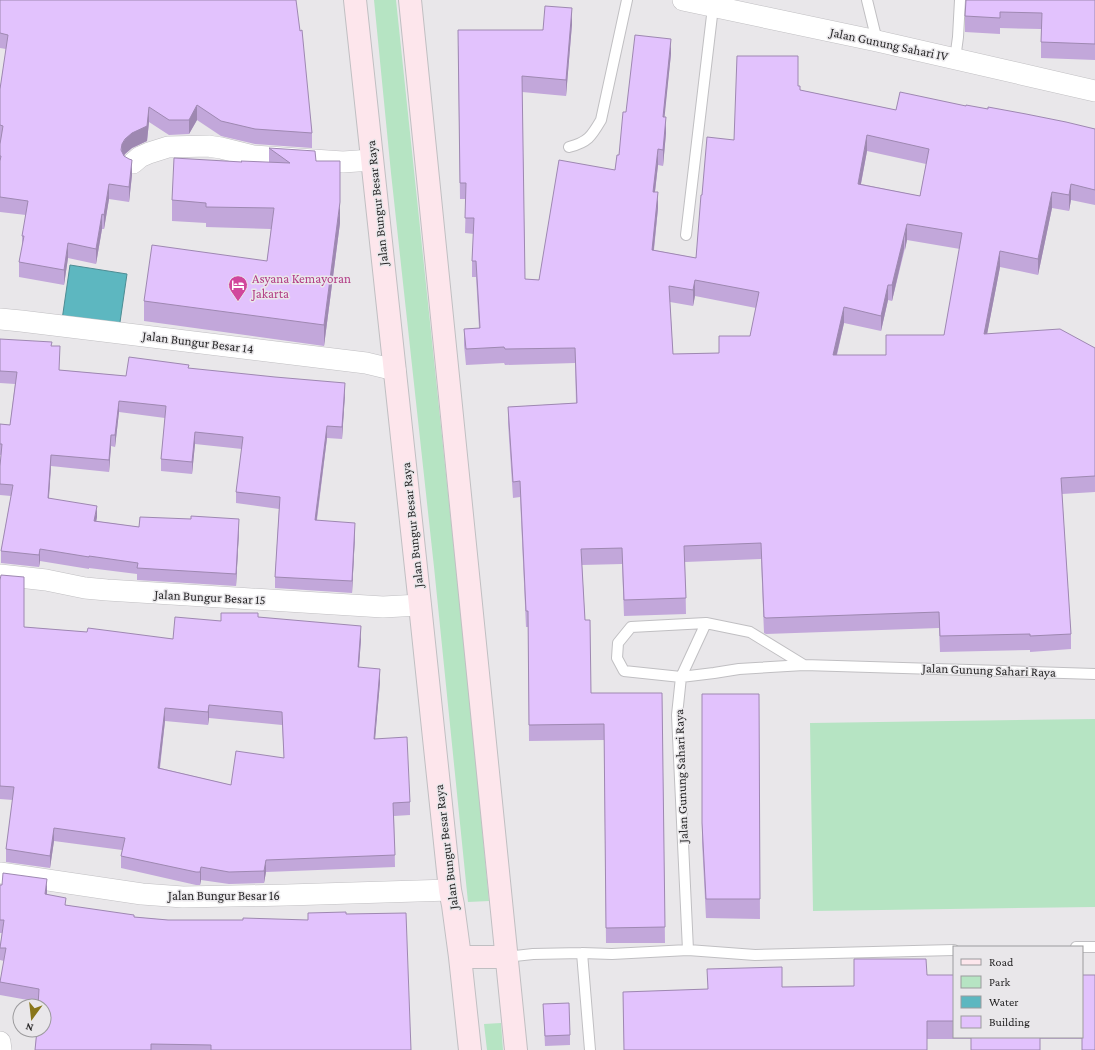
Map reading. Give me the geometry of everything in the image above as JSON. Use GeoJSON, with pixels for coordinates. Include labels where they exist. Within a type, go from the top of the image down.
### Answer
{"type":"FeatureCollection","features":[{"type":"Feature","properties":{"kind":"main road","name":"Jalan Bungur Besar Raya"},"geometry":{"type":"LineString","coordinates":[[354,0],[450,890],[460,957],[470,1050]]}},
{"type":"Feature","properties":{"kind":"main road"},"geometry":{"type":"LineString","coordinates":[[410,0],[516,1050]]}},
{"type":"Feature","properties":{"kind":"main road"},"geometry":{"type":"LineString","coordinates":[[460,957],[506,957]]}},
{"type":"Feature","properties":{"kind":"street","name":"Jalan Gunung Sahari IV"},"geometry":{"type":"LineString","coordinates":[[683,0],[877,41],[1095,91]]}},
{"type":"Feature","properties":{"kind":"street"},"geometry":{"type":"LineString","coordinates":[[133,163],[140,157],[168,147],[208,146],[253,156],[343,162],[372,160]]}},
{"type":"Feature","properties":{"kind":"street","name":"Jalan Bungur Besar 14"},"geometry":{"type":"LineString","coordinates":[[0,319],[21,320],[358,362],[395,370]]}},
{"type":"Feature","properties":{"kind":"street","name":"Jalan Bungur Besar 15"},"geometry":{"type":"LineString","coordinates":[[0,575],[46,580],[85,588],[141,593],[383,606],[420,605]]}},
{"type":"Feature","properties":{"kind":"street","name":"Jalan Bungur Besar 16"},"geometry":{"type":"LineString","coordinates":[[0,873],[142,894],[182,896],[287,895],[450,890]]}},
{"type":"Feature","properties":{"kind":"street"},"geometry":{"type":"LineString","coordinates":[[0,1042],[1,1050]]}},
{"type":"Feature","properties":{"kind":"lane"},"geometry":{"type":"LineString","coordinates":[[569,147],[581,144],[590,138],[601,120],[627,0]]}},
{"type":"Feature","properties":{"kind":"lane"},"geometry":{"type":"LineString","coordinates":[[867,0],[877,41]]}},
{"type":"Feature","properties":{"kind":"lane"},"geometry":{"type":"LineString","coordinates":[[955,59],[960,0]]}},
{"type":"Feature","properties":{"kind":"lane"},"geometry":{"type":"LineString","coordinates":[[686,235],[713,7]]}},
{"type":"Feature","properties":{"kind":"lane"},"geometry":{"type":"LineString","coordinates":[[706,623],[681,677],[624,671],[617,658],[618,643],[631,627],[706,623],[750,632],[804,664]]}},
{"type":"Feature","properties":{"kind":"lane","name":"Jalan Gunung Sahari Raya"},"geometry":{"type":"LineString","coordinates":[[688,950],[677,715],[681,677],[714,674],[739,668],[804,664],[1095,674]]}},
{"type":"Feature","properties":{"kind":"lane"},"geometry":{"type":"LineString","coordinates":[[1083,947],[1095,946]]}},
{"type":"Feature","properties":{"kind":"lane"},"geometry":{"type":"LineString","coordinates":[[506,957],[533,954],[612,954],[688,950],[755,955],[953,950]]}},
{"type":"Feature","properties":{"kind":"lane"},"geometry":{"type":"LineString","coordinates":[[582,953],[590,1050]]}},
{"type":"Feature","properties":{"kind":"green space"},"geometry":{"type":"Polygon","coordinates":[[[374,0],[396,0],[471,711],[489,901],[468,902],[374,0]]]}},
{"type":"Feature","properties":{"kind":"green space"},"geometry":{"type":"Polygon","coordinates":[[[1095,719],[1095,907],[813,911],[810,723],[1095,719]]]}},
{"type":"Feature","properties":{"kind":"green space"},"geometry":{"type":"Polygon","coordinates":[[[501,1023],[503,1050],[487,1050],[484,1024],[501,1023]]]}},
{"type":"Feature","properties":{"kind":"water"},"geometry":{"type":"Polygon","coordinates":[[[70,265],[127,274],[119,329],[62,320],[70,265]]]}},
{"type":"Feature","properties":{"kind":"building"},"geometry":{"type":"Polygon","coordinates":[[[0,0],[296,0],[300,31],[302,30],[312,133],[255,129],[221,121],[197,105],[189,120],[169,120],[149,107],[147,126],[132,133],[122,144],[121,150],[124,156],[132,160],[129,187],[109,184],[96,249],[68,243],[64,270],[19,262],[28,201],[0,197],[0,144],[3,126],[0,125],[0,89],[8,35],[0,33],[0,0]]]}},
{"type":"Feature","properties":{"kind":"building"},"geometry":{"type":"Polygon","coordinates":[[[966,0],[1095,0],[1095,44],[1041,42],[1042,13],[1000,12],[1000,18],[965,16],[966,0]]]}},
{"type":"Feature","properties":{"kind":"building"},"geometry":{"type":"Polygon","coordinates":[[[545,6],[572,8],[566,80],[522,76],[525,279],[539,280],[559,160],[615,170],[617,155],[619,155],[623,112],[626,112],[635,35],[671,39],[663,117],[666,117],[663,150],[658,149],[653,192],[658,192],[652,250],[696,258],[707,137],[734,140],[737,56],[798,56],[798,86],[800,86],[800,90],[896,110],[900,92],[966,106],[988,109],[988,107],[1026,114],[1095,129],[1095,190],[1071,184],[1069,195],[1052,192],[1038,259],[1000,251],[984,334],[1060,329],[1095,348],[1095,476],[1061,478],[1071,634],[1030,636],[1030,634],[940,636],[939,612],[766,618],[764,617],[761,543],[684,546],[686,598],[624,600],[622,548],[581,549],[585,620],[590,620],[591,693],[662,693],[665,927],[606,928],[604,724],[529,725],[528,611],[526,611],[520,481],[513,482],[508,407],[577,403],[575,348],[505,349],[504,347],[466,349],[464,329],[480,328],[476,261],[472,261],[474,218],[465,218],[466,183],[460,183],[458,30],[543,30],[545,6]],[[867,135],[858,184],[920,196],[929,149],[867,135]],[[907,224],[892,285],[888,285],[881,316],[844,307],[833,355],[886,355],[886,335],[944,335],[962,233],[907,224]],[[695,280],[693,290],[669,286],[673,354],[719,353],[719,336],[750,336],[759,292],[695,280]]]}},
{"type":"Feature","properties":{"kind":"building"},"geometry":{"type":"Polygon","coordinates":[[[269,148],[315,151],[316,161],[340,161],[340,202],[324,325],[144,301],[152,245],[267,261],[274,208],[206,207],[206,203],[172,200],[174,158],[290,163],[269,148]]]}},
{"type":"Feature","properties":{"kind":"building"},"geometry":{"type":"Polygon","coordinates":[[[0,339],[52,342],[51,346],[60,346],[59,370],[126,376],[129,357],[189,365],[188,368],[345,383],[342,427],[327,426],[315,520],[355,523],[352,581],[275,577],[280,497],[236,492],[243,437],[195,432],[192,462],[161,459],[166,406],[119,401],[115,435],[111,435],[109,460],[51,455],[48,498],[97,506],[94,521],[139,527],[140,517],[191,519],[191,516],[239,519],[236,574],[137,568],[138,563],[40,549],[39,555],[1,551],[13,485],[0,484],[2,444],[0,444],[0,424],[10,425],[17,372],[0,371],[0,339]]]}},
{"type":"Feature","properties":{"kind":"building"},"geometry":{"type":"Polygon","coordinates":[[[1,575],[24,577],[24,627],[87,632],[88,628],[173,639],[175,617],[221,621],[221,613],[258,613],[258,617],[361,626],[358,667],[380,669],[374,739],[407,737],[410,802],[393,803],[395,855],[266,860],[264,871],[229,872],[201,867],[200,872],[196,872],[121,856],[125,838],[54,828],[50,856],[6,849],[14,787],[0,786],[1,575]],[[209,705],[208,712],[165,708],[158,768],[231,785],[236,751],[284,758],[282,712],[209,705]]]}},
{"type":"Feature","properties":{"kind":"building"},"geometry":{"type":"Polygon","coordinates":[[[702,694],[759,694],[760,899],[706,899],[702,823],[702,694]]]}},
{"type":"Feature","properties":{"kind":"building"},"geometry":{"type":"Polygon","coordinates":[[[3,873],[47,879],[45,894],[66,898],[65,905],[134,915],[134,917],[168,920],[243,920],[243,918],[308,920],[308,913],[406,913],[411,1050],[211,1050],[211,1045],[151,1044],[151,1050],[35,1050],[36,1038],[52,1038],[52,998],[38,998],[39,989],[0,982],[6,948],[0,948],[4,920],[0,920],[0,885],[2,885],[3,873]]]}},
{"type":"Feature","properties":{"kind":"building"},"geometry":{"type":"Polygon","coordinates":[[[854,959],[926,959],[927,975],[953,975],[953,1021],[927,1021],[927,1050],[624,1050],[623,992],[708,989],[707,969],[782,967],[782,987],[854,986],[854,959]]]}},
{"type":"Feature","properties":{"kind":"building"},"geometry":{"type":"Polygon","coordinates":[[[1083,975],[1095,975],[1095,1050],[1082,1050],[1083,975]]]}},
{"type":"Feature","properties":{"kind":"building"},"geometry":{"type":"Polygon","coordinates":[[[569,1003],[570,1035],[545,1036],[543,1004],[569,1003]]]}},
{"type":"Feature","properties":{"kind":"building"},"geometry":{"type":"Polygon","coordinates":[[[971,1038],[1040,1038],[1040,1050],[971,1050],[971,1038]]]}},
{"type":"Feature","properties":{"kind":"place","name":"Asyana Kemayoran Jakarta"},"geometry":{"type":"Point","coordinates":[238,302]}}]}
